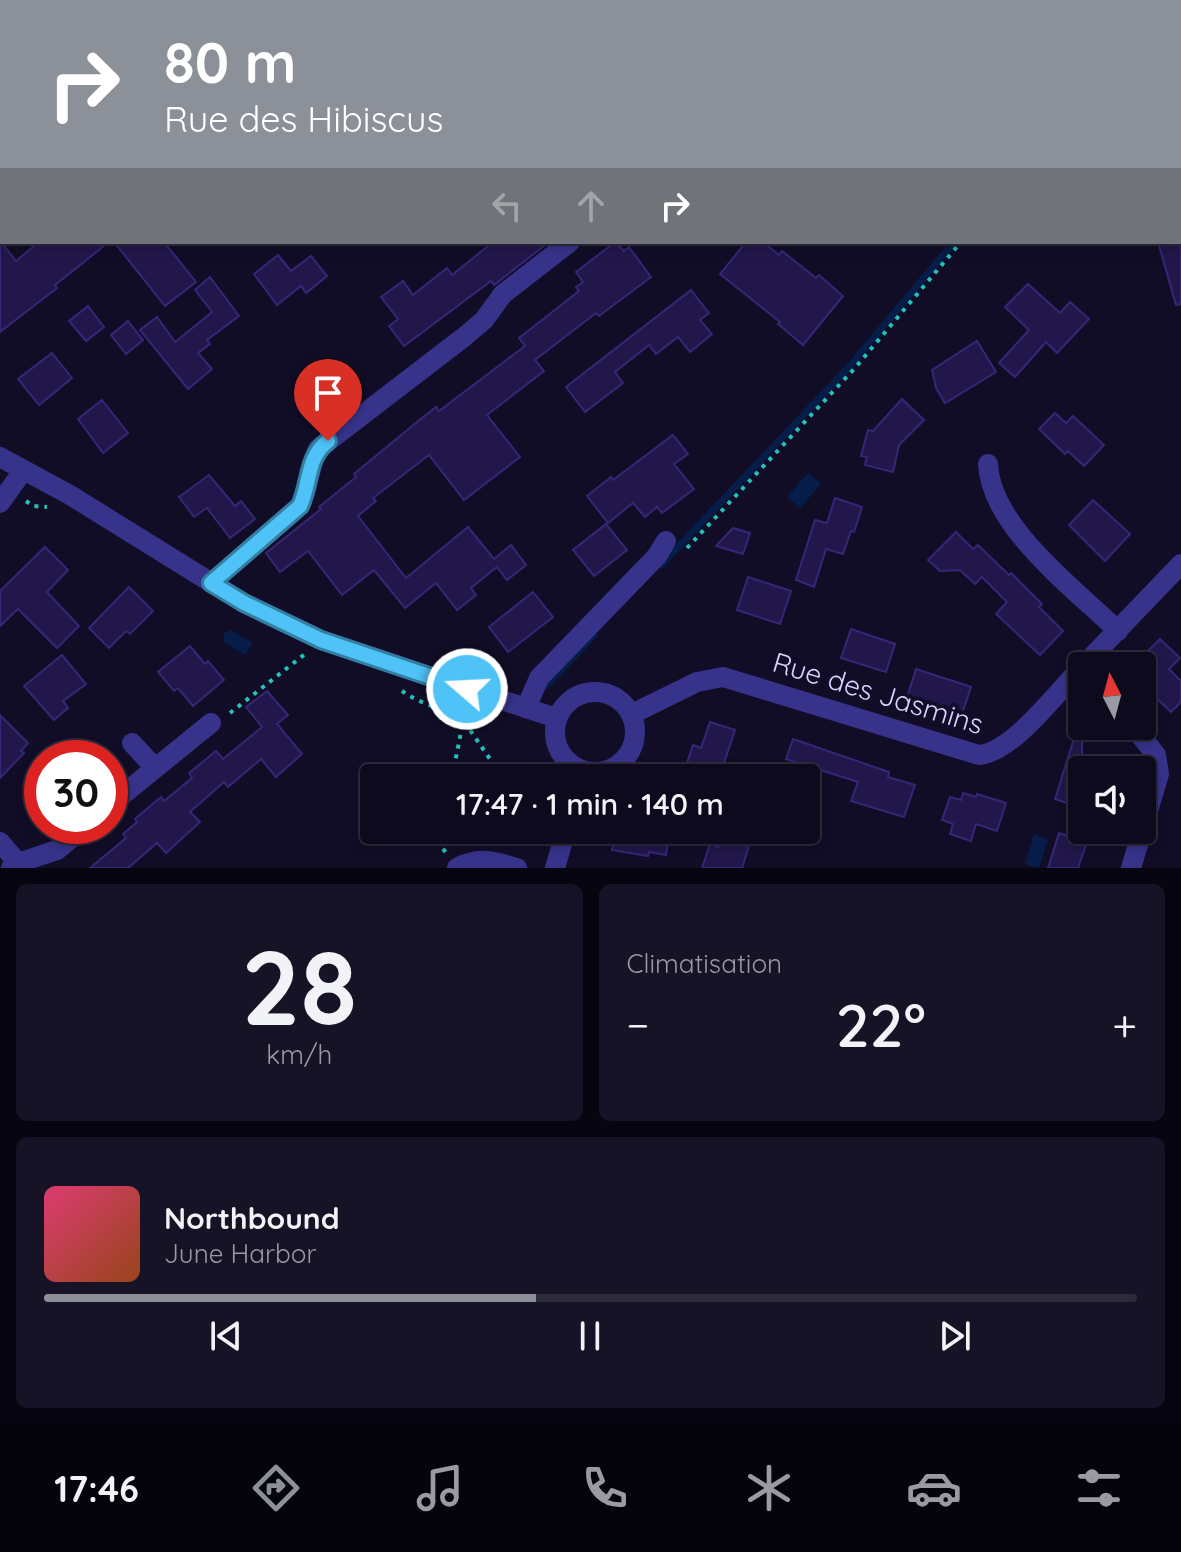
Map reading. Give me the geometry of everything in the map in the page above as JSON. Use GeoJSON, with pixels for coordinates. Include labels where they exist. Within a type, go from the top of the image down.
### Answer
{"type":"FeatureCollection","features":[{"type":"Feature","properties":{"kind":"street"},"geometry":{"type":"LineString","coordinates":[[211,583],[300,506],[307,491],[310,465],[318,449],[464,337],[484,320],[503,294],[567,244]]}},
{"type":"Feature","properties":{"kind":"street"},"geometry":{"type":"LineString","coordinates":[[0,457],[70,495],[244,603],[321,640],[556,718]]}},
{"type":"Feature","properties":{"kind":"street"},"geometry":{"type":"LineString","coordinates":[[988,464],[989,479],[1009,523],[1118,631]]}},
{"type":"Feature","properties":{"kind":"street"},"geometry":{"type":"LineString","coordinates":[[0,503],[23,471]]}},
{"type":"Feature","properties":{"kind":"street"},"geometry":{"type":"LineString","coordinates":[[526,708],[539,678],[657,556],[675,546]]}},
{"type":"Feature","properties":{"kind":"street","name":"Rue des Jasmins"},"geometry":{"type":"LineString","coordinates":[[1098,652],[1181,564]]}},
{"type":"Feature","properties":{"kind":"street","name":"Rue des Jasmins"},"geometry":{"type":"LineString","coordinates":[[632,714],[697,682],[723,677],[979,755],[988,754],[1009,743],[1068,683]]}},
{"type":"Feature","properties":{"kind":"street"},"geometry":{"type":"LineString","coordinates":[[570,764],[559,753],[554,739],[556,718],[565,704],[577,695],[593,691],[608,693],[622,701],[632,714],[635,740],[630,753],[620,764]]}},
{"type":"Feature","properties":{"kind":"street"},"geometry":{"type":"LineString","coordinates":[[128,790],[211,723]]}},
{"type":"Feature","properties":{"kind":"street"},"geometry":{"type":"LineString","coordinates":[[1131,868],[1159,774],[1156,755],[1144,740]]}},
{"type":"Feature","properties":{"kind":"street"},"geometry":{"type":"LineString","coordinates":[[132,743],[155,768]]}},
{"type":"Feature","properties":{"kind":"street"},"geometry":{"type":"LineString","coordinates":[[0,842],[14,865],[57,850],[64,844]]}},
{"type":"Feature","properties":{"kind":"street"},"geometry":{"type":"LineString","coordinates":[[555,868],[562,844]]}},
{"type":"Feature","properties":{"kind":"street"},"geometry":{"type":"LineString","coordinates":[[457,868],[482,860],[517,868]]}},
{"type":"Feature","properties":{"kind":"path"},"geometry":{"type":"LineString","coordinates":[[675,546],[855,368],[959,244]]}},
{"type":"Feature","properties":{"kind":"path"},"geometry":{"type":"LineString","coordinates":[[211,723],[220,721],[306,653]]}},
{"type":"Feature","properties":{"kind":"path"},"geometry":{"type":"LineString","coordinates":[[455,764],[461,732],[459,714],[493,764]]}},
{"type":"Feature","properties":{"kind":"water"},"geometry":{"type":"Polygon","coordinates":[[[808,473],[821,484],[800,508],[787,497],[808,473]]]}},
{"type":"Feature","properties":{"kind":"water"},"geometry":{"type":"Polygon","coordinates":[[[231,630],[253,643],[245,655],[224,642],[224,633],[231,630]]]}},
{"type":"Feature","properties":{"kind":"water"},"geometry":{"type":"Polygon","coordinates":[[[1034,834],[1048,839],[1039,868],[1025,864],[1034,834]]]}},
{"type":"Feature","properties":{"kind":"building"},"geometry":{"type":"Polygon","coordinates":[[[0,244],[16,261],[37,244],[106,244],[55,285],[57,288],[0,332],[0,244]]]}},
{"type":"Feature","properties":{"kind":"building"},"geometry":{"type":"Polygon","coordinates":[[[116,244],[166,244],[196,282],[165,306],[116,244]]]}},
{"type":"Feature","properties":{"kind":"building"},"geometry":{"type":"Polygon","coordinates":[[[491,244],[546,244],[494,285],[491,281],[404,346],[389,326],[398,319],[381,297],[403,281],[413,295],[447,268],[452,275],[491,244]]]}},
{"type":"Feature","properties":{"kind":"building"},"geometry":{"type":"Polygon","coordinates":[[[612,244],[617,244],[624,251],[629,247],[651,277],[599,316],[596,313],[535,360],[544,371],[487,415],[520,457],[464,500],[429,455],[373,498],[376,501],[358,516],[406,578],[468,527],[494,559],[511,545],[526,565],[507,580],[497,567],[471,588],[476,595],[457,610],[436,583],[405,608],[374,570],[342,595],[308,551],[280,572],[266,553],[321,509],[319,507],[356,477],[354,474],[417,422],[436,407],[439,411],[525,346],[519,338],[579,291],[576,287],[583,282],[576,272],[612,244]]]}},
{"type":"Feature","properties":{"kind":"building"},"geometry":{"type":"Polygon","coordinates":[[[744,244],[765,244],[779,255],[782,251],[816,278],[819,275],[843,296],[803,345],[778,324],[780,322],[720,274],[744,244]]]}},
{"type":"Feature","properties":{"kind":"building"},"geometry":{"type":"Polygon","coordinates":[[[1159,244],[1181,244],[1181,304],[1176,305],[1159,244]]]}},
{"type":"Feature","properties":{"kind":"building"},"geometry":{"type":"Polygon","coordinates":[[[278,255],[291,271],[311,256],[327,276],[306,293],[301,286],[277,305],[254,274],[278,255]]]}},
{"type":"Feature","properties":{"kind":"building"},"geometry":{"type":"Polygon","coordinates":[[[210,277],[239,316],[207,340],[210,344],[198,353],[212,369],[188,389],[140,330],[157,317],[175,342],[212,312],[195,290],[210,277]]]}},
{"type":"Feature","properties":{"kind":"building"},"geometry":{"type":"Polygon","coordinates":[[[1028,284],[1060,313],[1070,302],[1089,319],[1057,353],[1046,342],[1015,377],[999,363],[1029,330],[1005,307],[1028,284]]]}},
{"type":"Feature","properties":{"kind":"building"},"geometry":{"type":"Polygon","coordinates":[[[691,290],[709,313],[700,320],[712,334],[690,352],[678,337],[656,354],[649,345],[615,372],[623,383],[585,412],[566,387],[691,290]]]}},
{"type":"Feature","properties":{"kind":"building"},"geometry":{"type":"Polygon","coordinates":[[[88,306],[104,327],[86,341],[69,321],[88,306]]]}},
{"type":"Feature","properties":{"kind":"building"},"geometry":{"type":"Polygon","coordinates":[[[128,321],[143,340],[126,354],[111,335],[128,321]]]}},
{"type":"Feature","properties":{"kind":"building"},"geometry":{"type":"Polygon","coordinates":[[[977,341],[996,372],[945,403],[936,388],[932,370],[977,341]]]}},
{"type":"Feature","properties":{"kind":"building"},"geometry":{"type":"Polygon","coordinates":[[[52,353],[72,378],[39,405],[18,379],[52,353]]]}},
{"type":"Feature","properties":{"kind":"building"},"geometry":{"type":"Polygon","coordinates":[[[902,399],[924,420],[899,445],[893,472],[865,465],[867,457],[861,456],[868,430],[873,431],[902,399]]]}},
{"type":"Feature","properties":{"kind":"building"},"geometry":{"type":"Polygon","coordinates":[[[102,400],[128,433],[103,453],[78,419],[102,400]]]}},
{"type":"Feature","properties":{"kind":"building"},"geometry":{"type":"Polygon","coordinates":[[[1055,413],[1066,423],[1073,416],[1104,445],[1084,466],[1068,451],[1065,454],[1039,429],[1055,413]]]}},
{"type":"Feature","properties":{"kind":"building"},"geometry":{"type":"Polygon","coordinates":[[[673,435],[688,454],[674,464],[694,489],[662,513],[657,507],[645,517],[633,503],[608,523],[587,496],[673,435]]]}},
{"type":"Feature","properties":{"kind":"building"},"geometry":{"type":"Polygon","coordinates":[[[209,475],[235,506],[241,501],[255,519],[230,538],[207,508],[194,517],[179,497],[209,475]]]}},
{"type":"Feature","properties":{"kind":"building"},"geometry":{"type":"Polygon","coordinates":[[[835,498],[862,507],[843,554],[826,549],[814,587],[796,580],[815,520],[827,523],[835,498]]]}},
{"type":"Feature","properties":{"kind":"building"},"geometry":{"type":"Polygon","coordinates":[[[1093,500],[1130,534],[1105,561],[1069,525],[1093,500]]]}},
{"type":"Feature","properties":{"kind":"building"},"geometry":{"type":"Polygon","coordinates":[[[606,524],[627,550],[594,576],[573,550],[606,524]]]}},
{"type":"Feature","properties":{"kind":"building"},"geometry":{"type":"Polygon","coordinates":[[[733,528],[750,533],[743,554],[716,546],[733,528]]]}},
{"type":"Feature","properties":{"kind":"building"},"geometry":{"type":"Polygon","coordinates":[[[956,532],[973,549],[978,545],[1009,575],[1011,573],[1063,631],[1040,655],[996,614],[1007,602],[982,577],[975,584],[960,570],[940,571],[928,560],[956,532]]]}},
{"type":"Feature","properties":{"kind":"building"},"geometry":{"type":"Polygon","coordinates":[[[45,547],[68,570],[47,592],[79,626],[57,648],[18,609],[0,626],[0,591],[45,547]]]}},
{"type":"Feature","properties":{"kind":"building"},"geometry":{"type":"Polygon","coordinates":[[[748,577],[791,591],[780,624],[737,610],[748,577]]]}},
{"type":"Feature","properties":{"kind":"building"},"geometry":{"type":"Polygon","coordinates":[[[129,587],[153,611],[130,634],[126,631],[109,648],[89,628],[129,587]]]}},
{"type":"Feature","properties":{"kind":"building"},"geometry":{"type":"Polygon","coordinates":[[[533,592],[553,617],[508,652],[489,627],[533,592]]]}},
{"type":"Feature","properties":{"kind":"building"},"geometry":{"type":"Polygon","coordinates":[[[851,629],[895,644],[886,672],[841,658],[851,629]]]}},
{"type":"Feature","properties":{"kind":"building"},"geometry":{"type":"Polygon","coordinates":[[[1160,639],[1180,658],[1169,669],[1181,681],[1181,702],[1171,712],[1156,698],[1156,652],[1147,652],[1160,639]]]}},
{"type":"Feature","properties":{"kind":"building"},"geometry":{"type":"Polygon","coordinates":[[[190,646],[224,680],[193,706],[178,688],[174,691],[158,672],[190,646]]]}},
{"type":"Feature","properties":{"kind":"building"},"geometry":{"type":"Polygon","coordinates":[[[62,655],[86,684],[63,701],[68,708],[54,720],[24,686],[62,655]]]}},
{"type":"Feature","properties":{"kind":"building"},"geometry":{"type":"Polygon","coordinates":[[[916,669],[971,687],[962,714],[907,697],[916,669]]]}},
{"type":"Feature","properties":{"kind":"building"},"geometry":{"type":"Polygon","coordinates":[[[267,691],[288,715],[277,724],[302,754],[276,777],[261,759],[228,787],[224,782],[190,812],[200,822],[166,853],[157,843],[128,868],[90,868],[119,844],[128,844],[128,830],[137,822],[135,819],[161,797],[164,801],[192,778],[189,773],[216,751],[223,759],[262,727],[246,707],[267,691]]]}},
{"type":"Feature","properties":{"kind":"building"},"geometry":{"type":"Polygon","coordinates":[[[0,715],[25,740],[21,751],[24,753],[0,778],[0,715]]]}},
{"type":"Feature","properties":{"kind":"building"},"geometry":{"type":"Polygon","coordinates":[[[710,722],[735,730],[724,764],[687,764],[693,745],[701,748],[710,722]]]}},
{"type":"Feature","properties":{"kind":"building"},"geometry":{"type":"Polygon","coordinates":[[[793,739],[889,772],[888,777],[915,785],[904,817],[851,801],[858,782],[820,770],[820,764],[802,764],[786,759],[793,739]]]}},
{"type":"Feature","properties":{"kind":"building"},"geometry":{"type":"Polygon","coordinates":[[[1074,740],[1082,740],[1082,756],[1069,756],[1074,740]]]}},
{"type":"Feature","properties":{"kind":"building"},"geometry":{"type":"Polygon","coordinates":[[[1068,758],[1068,803],[1055,799],[1068,758]]]}},
{"type":"Feature","properties":{"kind":"building"},"geometry":{"type":"Polygon","coordinates":[[[963,793],[1006,803],[997,831],[976,824],[971,841],[950,834],[953,824],[942,820],[950,797],[961,800],[963,793]]]}},
{"type":"Feature","properties":{"kind":"building"},"geometry":{"type":"Polygon","coordinates":[[[1059,833],[1068,836],[1068,844],[1086,844],[1078,868],[1048,868],[1059,833]]]}},
{"type":"Feature","properties":{"kind":"building"},"geometry":{"type":"Polygon","coordinates":[[[613,844],[668,844],[666,855],[649,852],[648,856],[612,850],[613,844]]]}},
{"type":"Feature","properties":{"kind":"building"},"geometry":{"type":"Polygon","coordinates":[[[710,844],[718,847],[719,844],[750,844],[742,868],[702,868],[710,844]]]}},
{"type":"Feature","properties":{"kind":"waterway"},"geometry":{"type":"LineString","coordinates":[[661,565],[850,366],[952,244]]}},
{"type":"Feature","properties":{"kind":"waterway"},"geometry":{"type":"LineString","coordinates":[[546,686],[594,635]]}},
{"type":"Feature","properties":{"kind":"route"},"geometry":{"type":"LineString","coordinates":[[328,441],[318,449],[310,465],[307,491],[300,506],[211,583],[244,603],[321,640],[467,689]]}}]}
